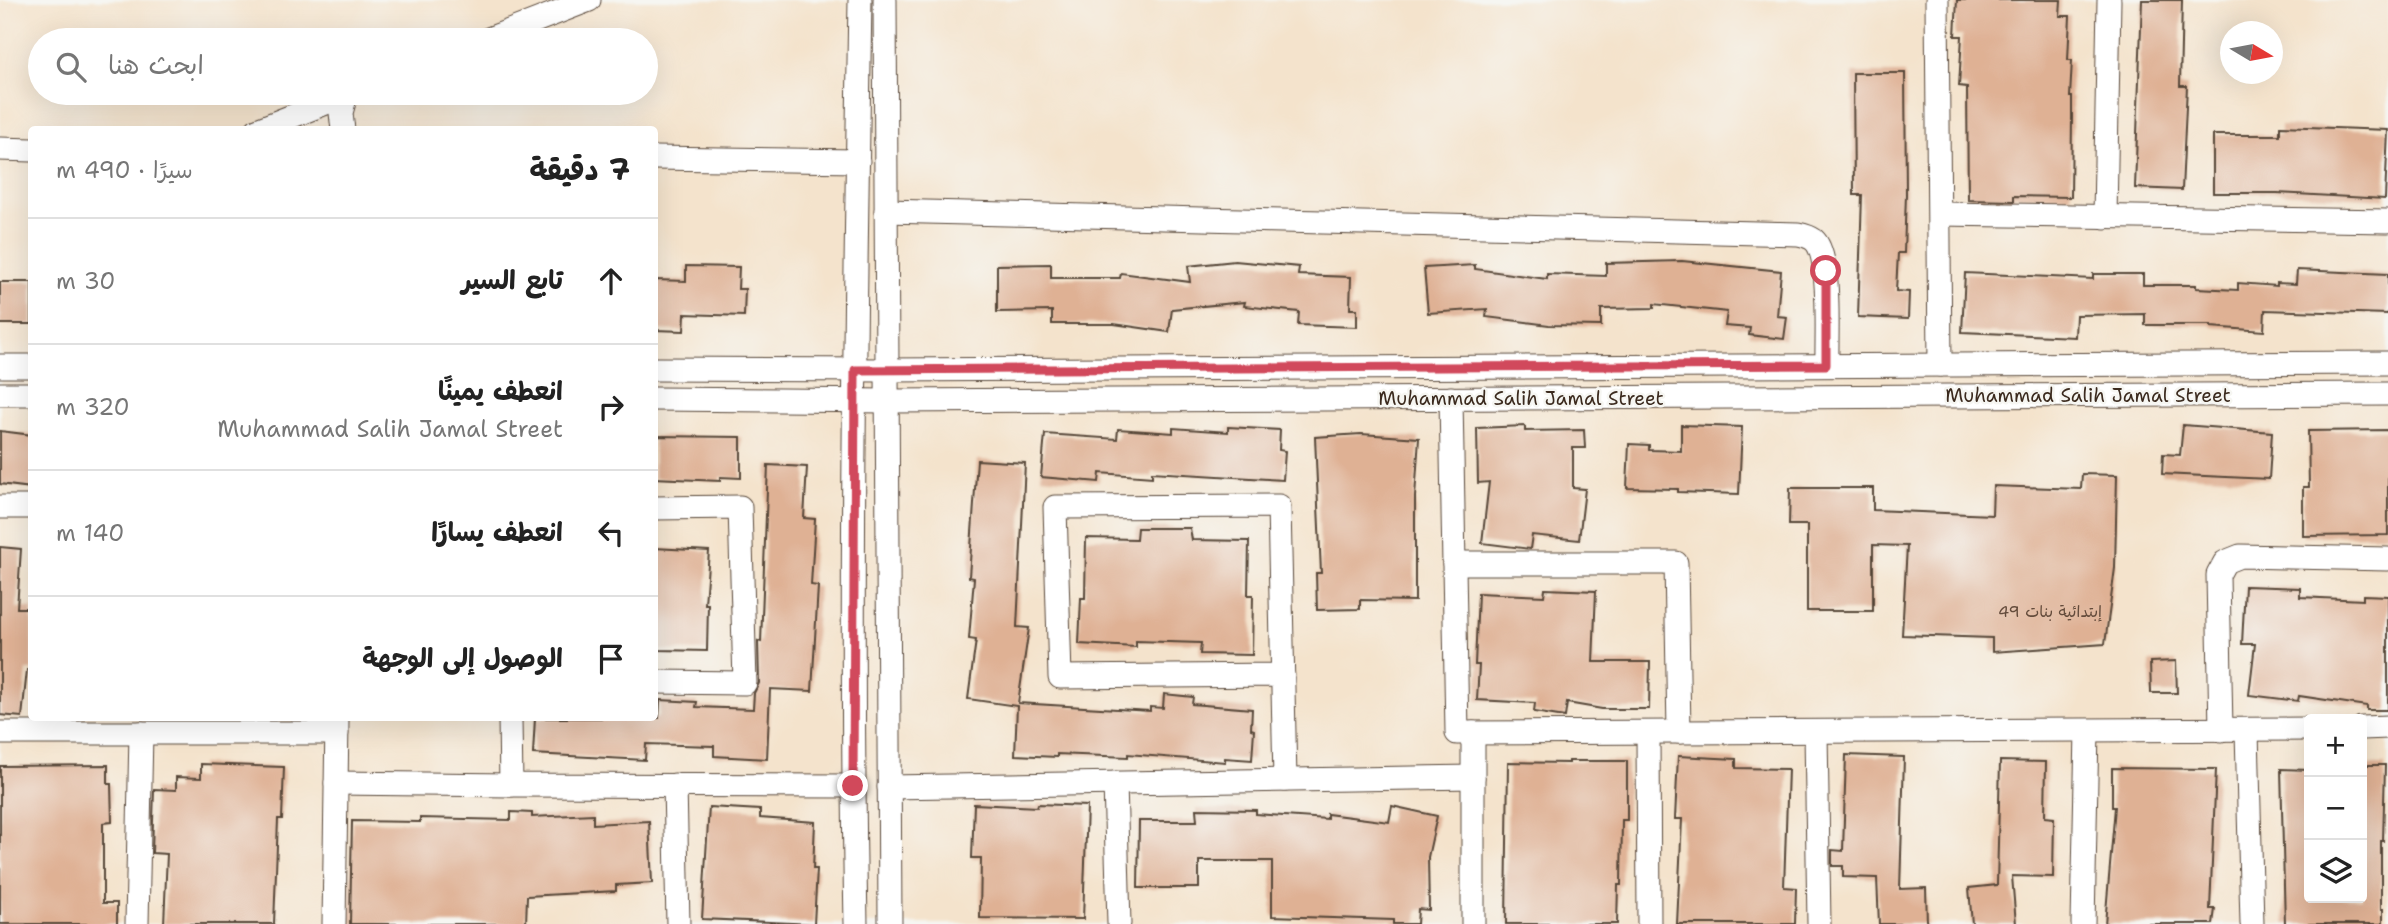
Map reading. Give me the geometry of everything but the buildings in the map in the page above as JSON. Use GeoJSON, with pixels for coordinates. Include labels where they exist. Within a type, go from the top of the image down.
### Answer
{"type":"FeatureCollection","features":[{"type":"Feature","properties":{"kind":"street"},"geometry":{"type":"LineString","coordinates":[[517,28],[589,0]]}},
{"type":"Feature","properties":{"kind":"street"},"geometry":{"type":"LineString","coordinates":[[856,924],[853,786],[860,0]]}},
{"type":"Feature","properties":{"kind":"street"},"geometry":{"type":"LineString","coordinates":[[885,0],[890,924]]}},
{"type":"Feature","properties":{"kind":"street"},"geometry":{"type":"LineString","coordinates":[[1937,0],[1940,365]]}},
{"type":"Feature","properties":{"kind":"street"},"geometry":{"type":"LineString","coordinates":[[2105,217],[2109,0]]}},
{"type":"Feature","properties":{"kind":"street"},"geometry":{"type":"LineString","coordinates":[[267,126],[321,105]]}},
{"type":"Feature","properties":{"kind":"street"},"geometry":{"type":"LineString","coordinates":[[343,126],[341,113],[344,105]]}},
{"type":"Feature","properties":{"kind":"street"},"geometry":{"type":"LineString","coordinates":[[0,149],[28,150]]}},
{"type":"Feature","properties":{"kind":"street"},"geometry":{"type":"LineString","coordinates":[[658,158],[858,161]]}},
{"type":"Feature","properties":{"kind":"street"},"geometry":{"type":"LineString","coordinates":[[886,211],[1798,234],[1814,240],[1821,250],[1826,271],[1826,365]]}},
{"type":"Feature","properties":{"kind":"street"},"geometry":{"type":"LineString","coordinates":[[1940,214],[2388,221]]}},
{"type":"Feature","properties":{"kind":"street","name":"Muhammad Salih Jamal Street"},"geometry":{"type":"LineString","coordinates":[[658,369],[2388,363]]}},
{"type":"Feature","properties":{"kind":"street"},"geometry":{"type":"LineString","coordinates":[[0,366],[28,366]]}},
{"type":"Feature","properties":{"kind":"street"},"geometry":{"type":"LineString","coordinates":[[0,394],[28,394]]}},
{"type":"Feature","properties":{"kind":"street","name":"Muhammad Salih Jamal Street"},"geometry":{"type":"LineString","coordinates":[[658,399],[888,401],[2388,394]]}},
{"type":"Feature","properties":{"kind":"street"},"geometry":{"type":"LineString","coordinates":[[1451,398],[1457,733],[2304,729]]}},
{"type":"Feature","properties":{"kind":"street"},"geometry":{"type":"LineString","coordinates":[[1283,675],[1060,677],[1055,507],[1279,506],[1283,675],[1285,780]]}},
{"type":"Feature","properties":{"kind":"street"},"geometry":{"type":"LineString","coordinates":[[0,507],[28,507]]}},
{"type":"Feature","properties":{"kind":"street"},"geometry":{"type":"LineString","coordinates":[[658,508],[740,507],[745,683],[658,682]]}},
{"type":"Feature","properties":{"kind":"street"},"geometry":{"type":"LineString","coordinates":[[2221,730],[2218,575],[2225,562],[2240,556],[2388,559]]}},
{"type":"Feature","properties":{"kind":"street"},"geometry":{"type":"LineString","coordinates":[[1454,563],[1676,563],[1679,732]]}},
{"type":"Feature","properties":{"kind":"street"},"geometry":{"type":"LineString","coordinates":[[510,721],[510,785]]}},
{"type":"Feature","properties":{"kind":"street"},"geometry":{"type":"LineString","coordinates":[[0,733],[337,725],[334,924]]}},
{"type":"Feature","properties":{"kind":"street"},"geometry":{"type":"LineString","coordinates":[[2367,728],[2388,727]]}},
{"type":"Feature","properties":{"kind":"street"},"geometry":{"type":"LineString","coordinates":[[126,728],[137,924]]}},
{"type":"Feature","properties":{"kind":"street"},"geometry":{"type":"LineString","coordinates":[[2083,924],[2087,731]]}},
{"type":"Feature","properties":{"kind":"street"},"geometry":{"type":"LineString","coordinates":[[2248,731],[2252,924]]}},
{"type":"Feature","properties":{"kind":"street"},"geometry":{"type":"LineString","coordinates":[[1816,732],[1819,924]]}},
{"type":"Feature","properties":{"kind":"street"},"geometry":{"type":"LineString","coordinates":[[1473,733],[1473,924]]}},
{"type":"Feature","properties":{"kind":"street"},"geometry":{"type":"LineString","coordinates":[[1648,733],[1649,924]]}},
{"type":"Feature","properties":{"kind":"street"},"geometry":{"type":"LineString","coordinates":[[889,787],[1473,777]]}},
{"type":"Feature","properties":{"kind":"street"},"geometry":{"type":"LineString","coordinates":[[336,783],[853,786]]}},
{"type":"Feature","properties":{"kind":"street"},"geometry":{"type":"LineString","coordinates":[[1115,783],[1119,924]]}},
{"type":"Feature","properties":{"kind":"street"},"geometry":{"type":"LineString","coordinates":[[675,785],[678,924]]}},
{"type":"Feature","properties":{"kind":"route"},"geometry":{"type":"LineString","coordinates":[[853,786],[855,370],[1826,365],[1826,271]]}}]}
